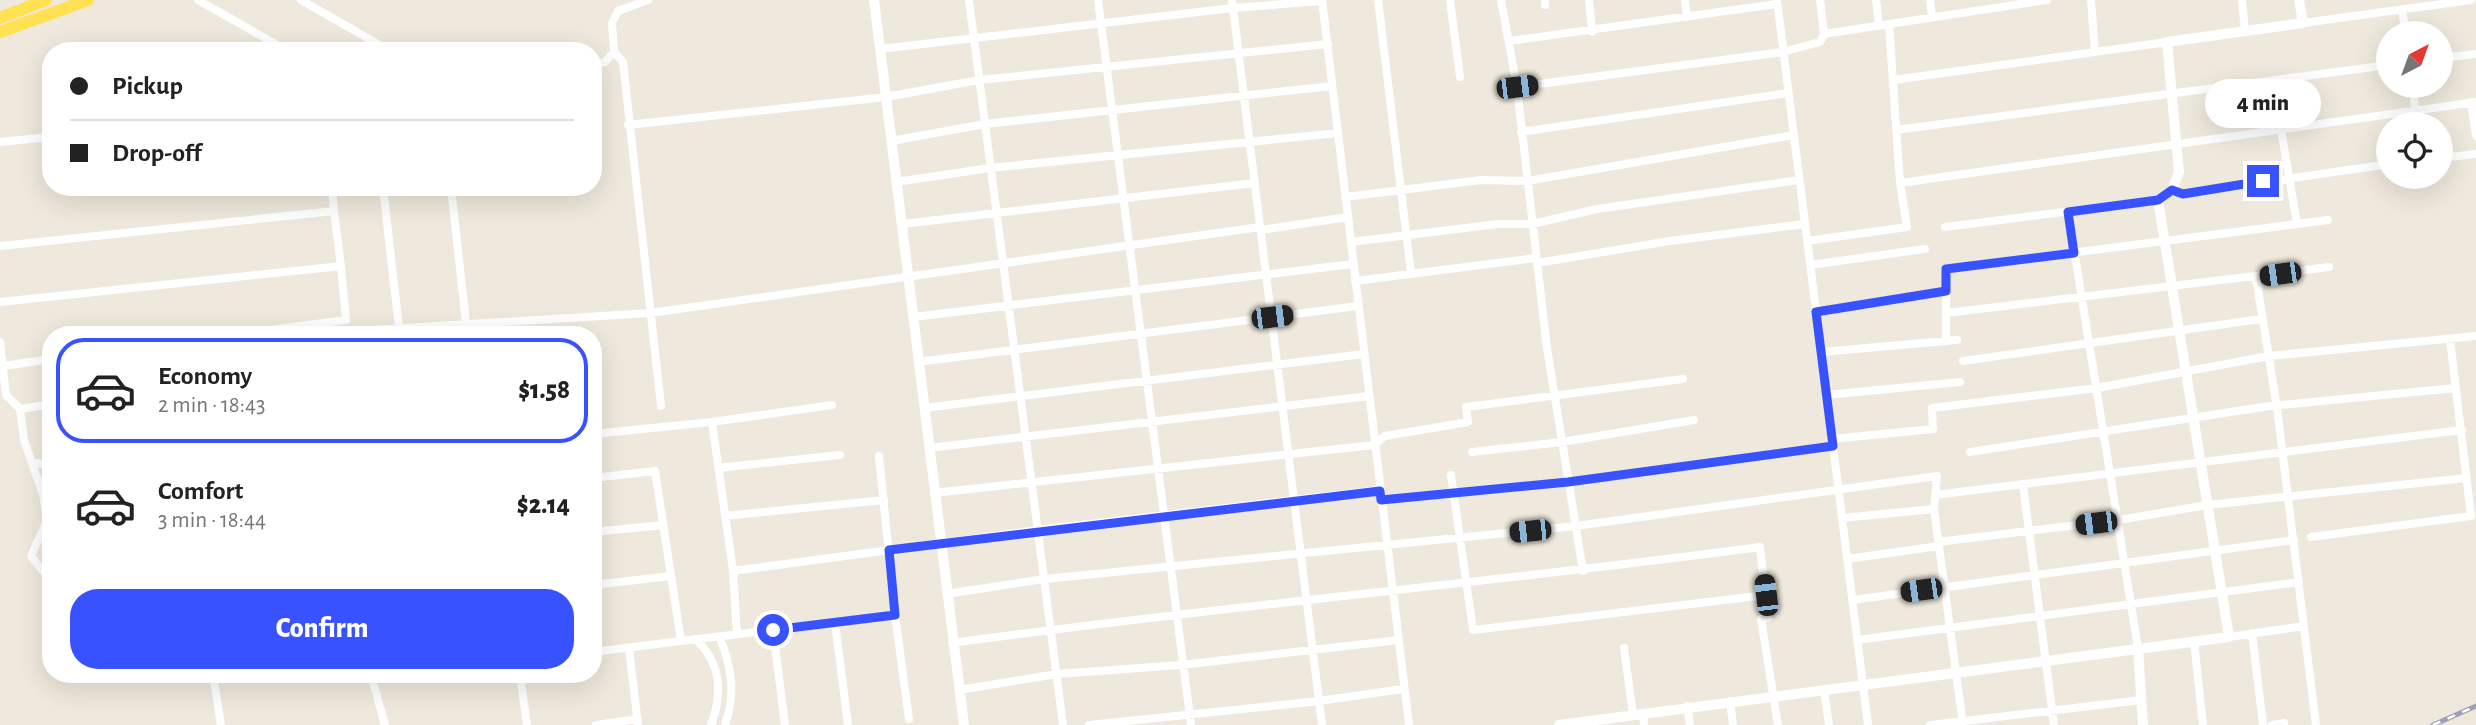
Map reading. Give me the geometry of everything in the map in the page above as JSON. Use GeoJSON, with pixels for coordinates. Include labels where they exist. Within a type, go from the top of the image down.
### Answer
{"type":"FeatureCollection","features":[{"type":"Feature","properties":{"kind":"main road"},"geometry":{"type":"LineString","coordinates":[[0,18],[46,0]]}},
{"type":"Feature","properties":{"kind":"main road"},"geometry":{"type":"LineString","coordinates":[[0,32],[88,0]]}},
{"type":"Feature","properties":{"kind":"street"},"geometry":{"type":"LineString","coordinates":[[198,0],[272,42]]}},
{"type":"Feature","properties":{"kind":"street"},"geometry":{"type":"LineString","coordinates":[[301,0],[374,42]]}},
{"type":"Feature","properties":{"kind":"street"},"geometry":{"type":"LineString","coordinates":[[602,63],[614,52],[615,15],[648,0]]}},
{"type":"Feature","properties":{"kind":"street"},"geometry":{"type":"LineString","coordinates":[[874,0],[964,725]]}},
{"type":"Feature","properties":{"kind":"street"},"geometry":{"type":"LineString","coordinates":[[969,0],[1063,725]]}},
{"type":"Feature","properties":{"kind":"street"},"geometry":{"type":"LineString","coordinates":[[1098,0],[1171,567],[1181,665],[1191,725]]}},
{"type":"Feature","properties":{"kind":"street"},"geometry":{"type":"LineString","coordinates":[[1378,0],[1411,273]]}},
{"type":"Feature","properties":{"kind":"street"},"geometry":{"type":"LineString","coordinates":[[1450,0],[1460,77]]}},
{"type":"Feature","properties":{"kind":"street"},"geometry":{"type":"LineString","coordinates":[[1501,0],[1517,87],[1554,394],[1583,571]]}},
{"type":"Feature","properties":{"kind":"street"},"geometry":{"type":"LineString","coordinates":[[1589,0],[1592,32]]}},
{"type":"Feature","properties":{"kind":"street"},"geometry":{"type":"LineString","coordinates":[[1685,0],[1687,17]]}},
{"type":"Feature","properties":{"kind":"street"},"geometry":{"type":"LineString","coordinates":[[1517,87],[1783,52],[1820,42],[1825,34],[1820,0]]}},
{"type":"Feature","properties":{"kind":"street"},"geometry":{"type":"LineString","coordinates":[[1807,241],[1907,227],[1900,183],[1893,80],[1884,25],[1876,0]]}},
{"type":"Feature","properties":{"kind":"street"},"geometry":{"type":"LineString","coordinates":[[1930,0],[1932,17]]}},
{"type":"Feature","properties":{"kind":"street"},"geometry":{"type":"LineString","coordinates":[[1825,34],[1932,17],[1984,5],[2047,0]]}},
{"type":"Feature","properties":{"kind":"street"},"geometry":{"type":"LineString","coordinates":[[2091,0],[2095,52]]}},
{"type":"Feature","properties":{"kind":"street"},"geometry":{"type":"LineString","coordinates":[[2242,0],[2245,31]]}},
{"type":"Feature","properties":{"kind":"street"},"geometry":{"type":"LineString","coordinates":[[2300,0],[2303,23]]}},
{"type":"Feature","properties":{"kind":"street"},"geometry":{"type":"LineString","coordinates":[[1893,80],[2471,0]]}},
{"type":"Feature","properties":{"kind":"street"},"geometry":{"type":"LineString","coordinates":[[880,49],[1101,25],[1233,4],[1322,1],[1409,725]]}},
{"type":"Feature","properties":{"kind":"street"},"geometry":{"type":"LineString","coordinates":[[1509,41],[1592,32],[1777,2],[1868,725]]}},
{"type":"Feature","properties":{"kind":"street"},"geometry":{"type":"LineString","coordinates":[[1233,4],[1294,501],[1315,649],[1322,725]]}},
{"type":"Feature","properties":{"kind":"street"},"geometry":{"type":"LineString","coordinates":[[2402,10],[2404,21]]}},
{"type":"Feature","properties":{"kind":"street"},"geometry":{"type":"LineString","coordinates":[[1945,227],[2158,200],[2172,190],[2179,172],[2167,42]]}},
{"type":"Feature","properties":{"kind":"street"},"geometry":{"type":"LineString","coordinates":[[628,125],[886,97],[979,80],[1328,44]]}},
{"type":"Feature","properties":{"kind":"street"},"geometry":{"type":"LineString","coordinates":[[614,52],[623,62],[661,407]]}},
{"type":"Feature","properties":{"kind":"street"},"geometry":{"type":"LineString","coordinates":[[2454,57],[2476,54]]}},
{"type":"Feature","properties":{"kind":"street"},"geometry":{"type":"LineString","coordinates":[[1896,130],[2376,67]]}},
{"type":"Feature","properties":{"kind":"street"},"geometry":{"type":"LineString","coordinates":[[891,141],[985,124],[1332,86]]}},
{"type":"Feature","properties":{"kind":"street"},"geometry":{"type":"LineString","coordinates":[[1521,132],[1788,93]]}},
{"type":"Feature","properties":{"kind":"street"},"geometry":{"type":"LineString","coordinates":[[2414,98],[2415,110]]}},
{"type":"Feature","properties":{"kind":"street"},"geometry":{"type":"LineString","coordinates":[[1900,183],[2474,102],[2476,136]]}},
{"type":"Feature","properties":{"kind":"street"},"geometry":{"type":"LineString","coordinates":[[2281,129],[2297,224]]}},
{"type":"Feature","properties":{"kind":"street"},"geometry":{"type":"LineString","coordinates":[[896,182],[990,168],[1338,133]]}},
{"type":"Feature","properties":{"kind":"street"},"geometry":{"type":"LineString","coordinates":[[1345,197],[1481,180],[1527,181],[1794,135]]}},
{"type":"Feature","properties":{"kind":"street"},"geometry":{"type":"LineString","coordinates":[[0,142],[42,138]]}},
{"type":"Feature","properties":{"kind":"street"},"geometry":{"type":"LineString","coordinates":[[2453,157],[2476,154]]}},
{"type":"Feature","properties":{"kind":"street"},"geometry":{"type":"LineString","coordinates":[[2172,190],[2183,194],[2289,176],[2376,166]]}},
{"type":"Feature","properties":{"kind":"street"},"geometry":{"type":"LineString","coordinates":[[1350,242],[1498,224],[1532,224],[1597,209],[1799,180]]}},
{"type":"Feature","properties":{"kind":"street"},"geometry":{"type":"LineString","coordinates":[[901,223],[1255,183]]}},
{"type":"Feature","properties":{"kind":"street"},"geometry":{"type":"LineString","coordinates":[[333,196],[346,320],[350,326]]}},
{"type":"Feature","properties":{"kind":"street"},"geometry":{"type":"LineString","coordinates":[[384,196],[399,326]]}},
{"type":"Feature","properties":{"kind":"street"},"geometry":{"type":"LineString","coordinates":[[452,196],[466,323]]}},
{"type":"Feature","properties":{"kind":"street"},"geometry":{"type":"LineString","coordinates":[[2158,200],[2191,418],[2229,637]]}},
{"type":"Feature","properties":{"kind":"street"},"geometry":{"type":"LineString","coordinates":[[0,246],[334,211]]}},
{"type":"Feature","properties":{"kind":"street"},"geometry":{"type":"LineString","coordinates":[[2068,212],[2133,604],[2143,725]]}},
{"type":"Feature","properties":{"kind":"street"},"geometry":{"type":"LineString","coordinates":[[426,326],[650,313],[908,275],[1348,217]]}},
{"type":"Feature","properties":{"kind":"street"},"geometry":{"type":"LineString","coordinates":[[1946,341],[1946,269],[2328,220]]}},
{"type":"Feature","properties":{"kind":"street"},"geometry":{"type":"LineString","coordinates":[[1355,282],[1411,273],[1536,261],[1805,224]]}},
{"type":"Feature","properties":{"kind":"street"},"geometry":{"type":"LineString","coordinates":[[1810,265],[1925,249]]}},
{"type":"Feature","properties":{"kind":"street"},"geometry":{"type":"LineString","coordinates":[[913,317],[1353,264]]}},
{"type":"Feature","properties":{"kind":"street"},"geometry":{"type":"LineString","coordinates":[[0,302],[341,266]]}},
{"type":"Feature","properties":{"kind":"street"},"geometry":{"type":"LineString","coordinates":[[1946,313],[2329,267]]}},
{"type":"Feature","properties":{"kind":"street"},"geometry":{"type":"LineString","coordinates":[[2256,277],[2277,408],[2316,725]]}},
{"type":"Feature","properties":{"kind":"street"},"geometry":{"type":"LineString","coordinates":[[1816,312],[1946,291]]}},
{"type":"Feature","properties":{"kind":"street"},"geometry":{"type":"LineString","coordinates":[[918,362],[1358,306]]}},
{"type":"Feature","properties":{"kind":"street"},"geometry":{"type":"LineString","coordinates":[[1963,361],[2261,319]]}},
{"type":"Feature","properties":{"kind":"street"},"geometry":{"type":"LineString","coordinates":[[300,326],[346,320]]}},
{"type":"Feature","properties":{"kind":"street"},"geometry":{"type":"LineString","coordinates":[[733,570],[940,542],[1294,501],[1381,495],[1454,494],[1568,482],[1933,429],[1932,408],[2097,388],[2269,356],[2476,336]]}},
{"type":"Feature","properties":{"kind":"street"},"geometry":{"type":"LineString","coordinates":[[2311,537],[2470,517],[2450,339]]}},
{"type":"Feature","properties":{"kind":"street"},"geometry":{"type":"LineString","coordinates":[[1821,352],[1956,340]]}},
{"type":"Feature","properties":{"kind":"street"},"geometry":{"type":"LineString","coordinates":[[0,342],[6,394],[20,409],[24,440],[42,501]]}},
{"type":"Feature","properties":{"kind":"street"},"geometry":{"type":"LineString","coordinates":[[924,408],[1364,354]]}},
{"type":"Feature","properties":{"kind":"street"},"geometry":{"type":"LineString","coordinates":[[3,366],[42,360]]}},
{"type":"Feature","properties":{"kind":"street"},"geometry":{"type":"LineString","coordinates":[[934,493],[1289,452],[1374,445],[1385,436],[1468,422],[1466,407],[1682,379]]}},
{"type":"Feature","properties":{"kind":"street"},"geometry":{"type":"LineString","coordinates":[[1826,395],[1960,382]]}},
{"type":"Feature","properties":{"kind":"street"},"geometry":{"type":"LineString","coordinates":[[1970,452],[2270,406],[2277,408],[2456,388]]}},
{"type":"Feature","properties":{"kind":"street"},"geometry":{"type":"LineString","coordinates":[[929,449],[1369,396]]}},
{"type":"Feature","properties":{"kind":"street"},"geometry":{"type":"LineString","coordinates":[[20,409],[42,405]]}},
{"type":"Feature","properties":{"kind":"street"},"geometry":{"type":"LineString","coordinates":[[602,433],[712,422],[832,405]]}},
{"type":"Feature","properties":{"kind":"street"},"geometry":{"type":"LineString","coordinates":[[1472,452],[1562,442],[1694,420]]}},
{"type":"Feature","properties":{"kind":"street"},"geometry":{"type":"LineString","coordinates":[[712,422],[733,570],[737,634]]}},
{"type":"Feature","properties":{"kind":"street"},"geometry":{"type":"LineString","coordinates":[[1935,495],[2281,450],[2462,430]]}},
{"type":"Feature","properties":{"kind":"street"},"geometry":{"type":"LineString","coordinates":[[718,468],[840,455]]}},
{"type":"Feature","properties":{"kind":"street"},"geometry":{"type":"LineString","coordinates":[[879,456],[895,615],[909,719]]}},
{"type":"Feature","properties":{"kind":"street"},"geometry":{"type":"LineString","coordinates":[[32,463],[42,464]]}},
{"type":"Feature","properties":{"kind":"street"},"geometry":{"type":"LineString","coordinates":[[602,477],[655,471],[681,641]]}},
{"type":"Feature","properties":{"kind":"street"},"geometry":{"type":"LineString","coordinates":[[1451,475],[1473,630],[1766,595]]}},
{"type":"Feature","properties":{"kind":"street"},"geometry":{"type":"LineString","coordinates":[[946,594],[1044,579],[1576,526],[1937,476],[1934,509],[1963,723]]}},
{"type":"Feature","properties":{"kind":"street"},"geometry":{"type":"LineString","coordinates":[[1847,559],[2207,505],[2467,478]]}},
{"type":"Feature","properties":{"kind":"street"},"geometry":{"type":"LineString","coordinates":[[2023,485],[2054,725]]}},
{"type":"Feature","properties":{"kind":"street"},"geometry":{"type":"LineString","coordinates":[[725,516],[884,500]]}},
{"type":"Feature","properties":{"kind":"street"},"geometry":{"type":"LineString","coordinates":[[1842,518],[1934,509]]}},
{"type":"Feature","properties":{"kind":"street"},"geometry":{"type":"LineString","coordinates":[[602,531],[663,526]]}},
{"type":"Feature","properties":{"kind":"street"},"geometry":{"type":"LineString","coordinates":[[42,531],[31,556],[42,570]]}},
{"type":"Feature","properties":{"kind":"street"},"geometry":{"type":"LineString","coordinates":[[1852,600],[2294,540]]}},
{"type":"Feature","properties":{"kind":"street"},"geometry":{"type":"LineString","coordinates":[[952,643],[1051,629],[1583,571],[1760,547],[1768,618],[1762,619],[1778,725]]}},
{"type":"Feature","properties":{"kind":"street"},"geometry":{"type":"LineString","coordinates":[[602,583],[671,576]]}},
{"type":"Feature","properties":{"kind":"street"},"geometry":{"type":"LineString","coordinates":[[1857,640],[2299,582]]}},
{"type":"Feature","properties":{"kind":"street"},"geometry":{"type":"LineString","coordinates":[[602,651],[895,615]]}},
{"type":"Feature","properties":{"kind":"street"},"geometry":{"type":"LineString","coordinates":[[835,623],[848,725]]}},
{"type":"Feature","properties":{"kind":"street"},"geometry":{"type":"LineString","coordinates":[[1559,725],[1599,722],[1687,706],[1774,697],[2304,626]]}},
{"type":"Feature","properties":{"kind":"street"},"geometry":{"type":"LineString","coordinates":[[773,630],[785,725]]}},
{"type":"Feature","properties":{"kind":"street"},"geometry":{"type":"LineString","coordinates":[[2252,633],[2263,725]]}},
{"type":"Feature","properties":{"kind":"street"},"geometry":{"type":"LineString","coordinates":[[719,636],[730,662],[733,688],[725,725]]}},
{"type":"Feature","properties":{"kind":"street"},"geometry":{"type":"LineString","coordinates":[[695,639],[710,652],[718,671],[716,712],[711,725]]}},
{"type":"Feature","properties":{"kind":"street"},"geometry":{"type":"LineString","coordinates":[[959,690],[1057,674],[1181,665],[1399,640]]}},
{"type":"Feature","properties":{"kind":"street"},"geometry":{"type":"LineString","coordinates":[[2194,641],[2203,725]]}},
{"type":"Feature","properties":{"kind":"street"},"geometry":{"type":"LineString","coordinates":[[596,725],[638,722],[629,648]]}},
{"type":"Feature","properties":{"kind":"street"},"geometry":{"type":"LineString","coordinates":[[1624,648],[1638,714],[1644,725]]}},
{"type":"Feature","properties":{"kind":"street"},"geometry":{"type":"LineString","coordinates":[[215,683],[221,725]]}},
{"type":"Feature","properties":{"kind":"street"},"geometry":{"type":"LineString","coordinates":[[373,683],[385,725]]}},
{"type":"Feature","properties":{"kind":"street"},"geometry":{"type":"LineString","coordinates":[[521,683],[527,725]]}},
{"type":"Feature","properties":{"kind":"street"},"geometry":{"type":"LineString","coordinates":[[1089,725],[1319,701],[1403,689]]}},
{"type":"Feature","properties":{"kind":"street"},"geometry":{"type":"LineString","coordinates":[[1824,690],[1829,725]]}},
{"type":"Feature","properties":{"kind":"street"},"geometry":{"type":"LineString","coordinates":[[1930,725],[2141,700]]}},
{"type":"Feature","properties":{"kind":"street"},"geometry":{"type":"LineString","coordinates":[[1730,701],[1733,725]]}},
{"type":"Feature","properties":{"kind":"street"},"geometry":{"type":"LineString","coordinates":[[1687,706],[1690,725]]}},
{"type":"Feature","properties":{"kind":"street"},"geometry":{"type":"LineString","coordinates":[[2272,725],[2284,723]]}},
{"type":"Feature","properties":{"kind":"railway"},"geometry":{"type":"LineString","coordinates":[[2433,725],[2476,706]]}},
{"type":"Feature","properties":{"kind":"route"},"geometry":{"type":"LineString","coordinates":[[773,630],[895,615],[889,550],[1380,491],[1381,500],[1568,482],[1833,446],[1816,312],[1946,291],[1946,269],[2074,253],[2068,212],[2158,200],[2172,190],[2183,194],[2263,181]]}}]}
